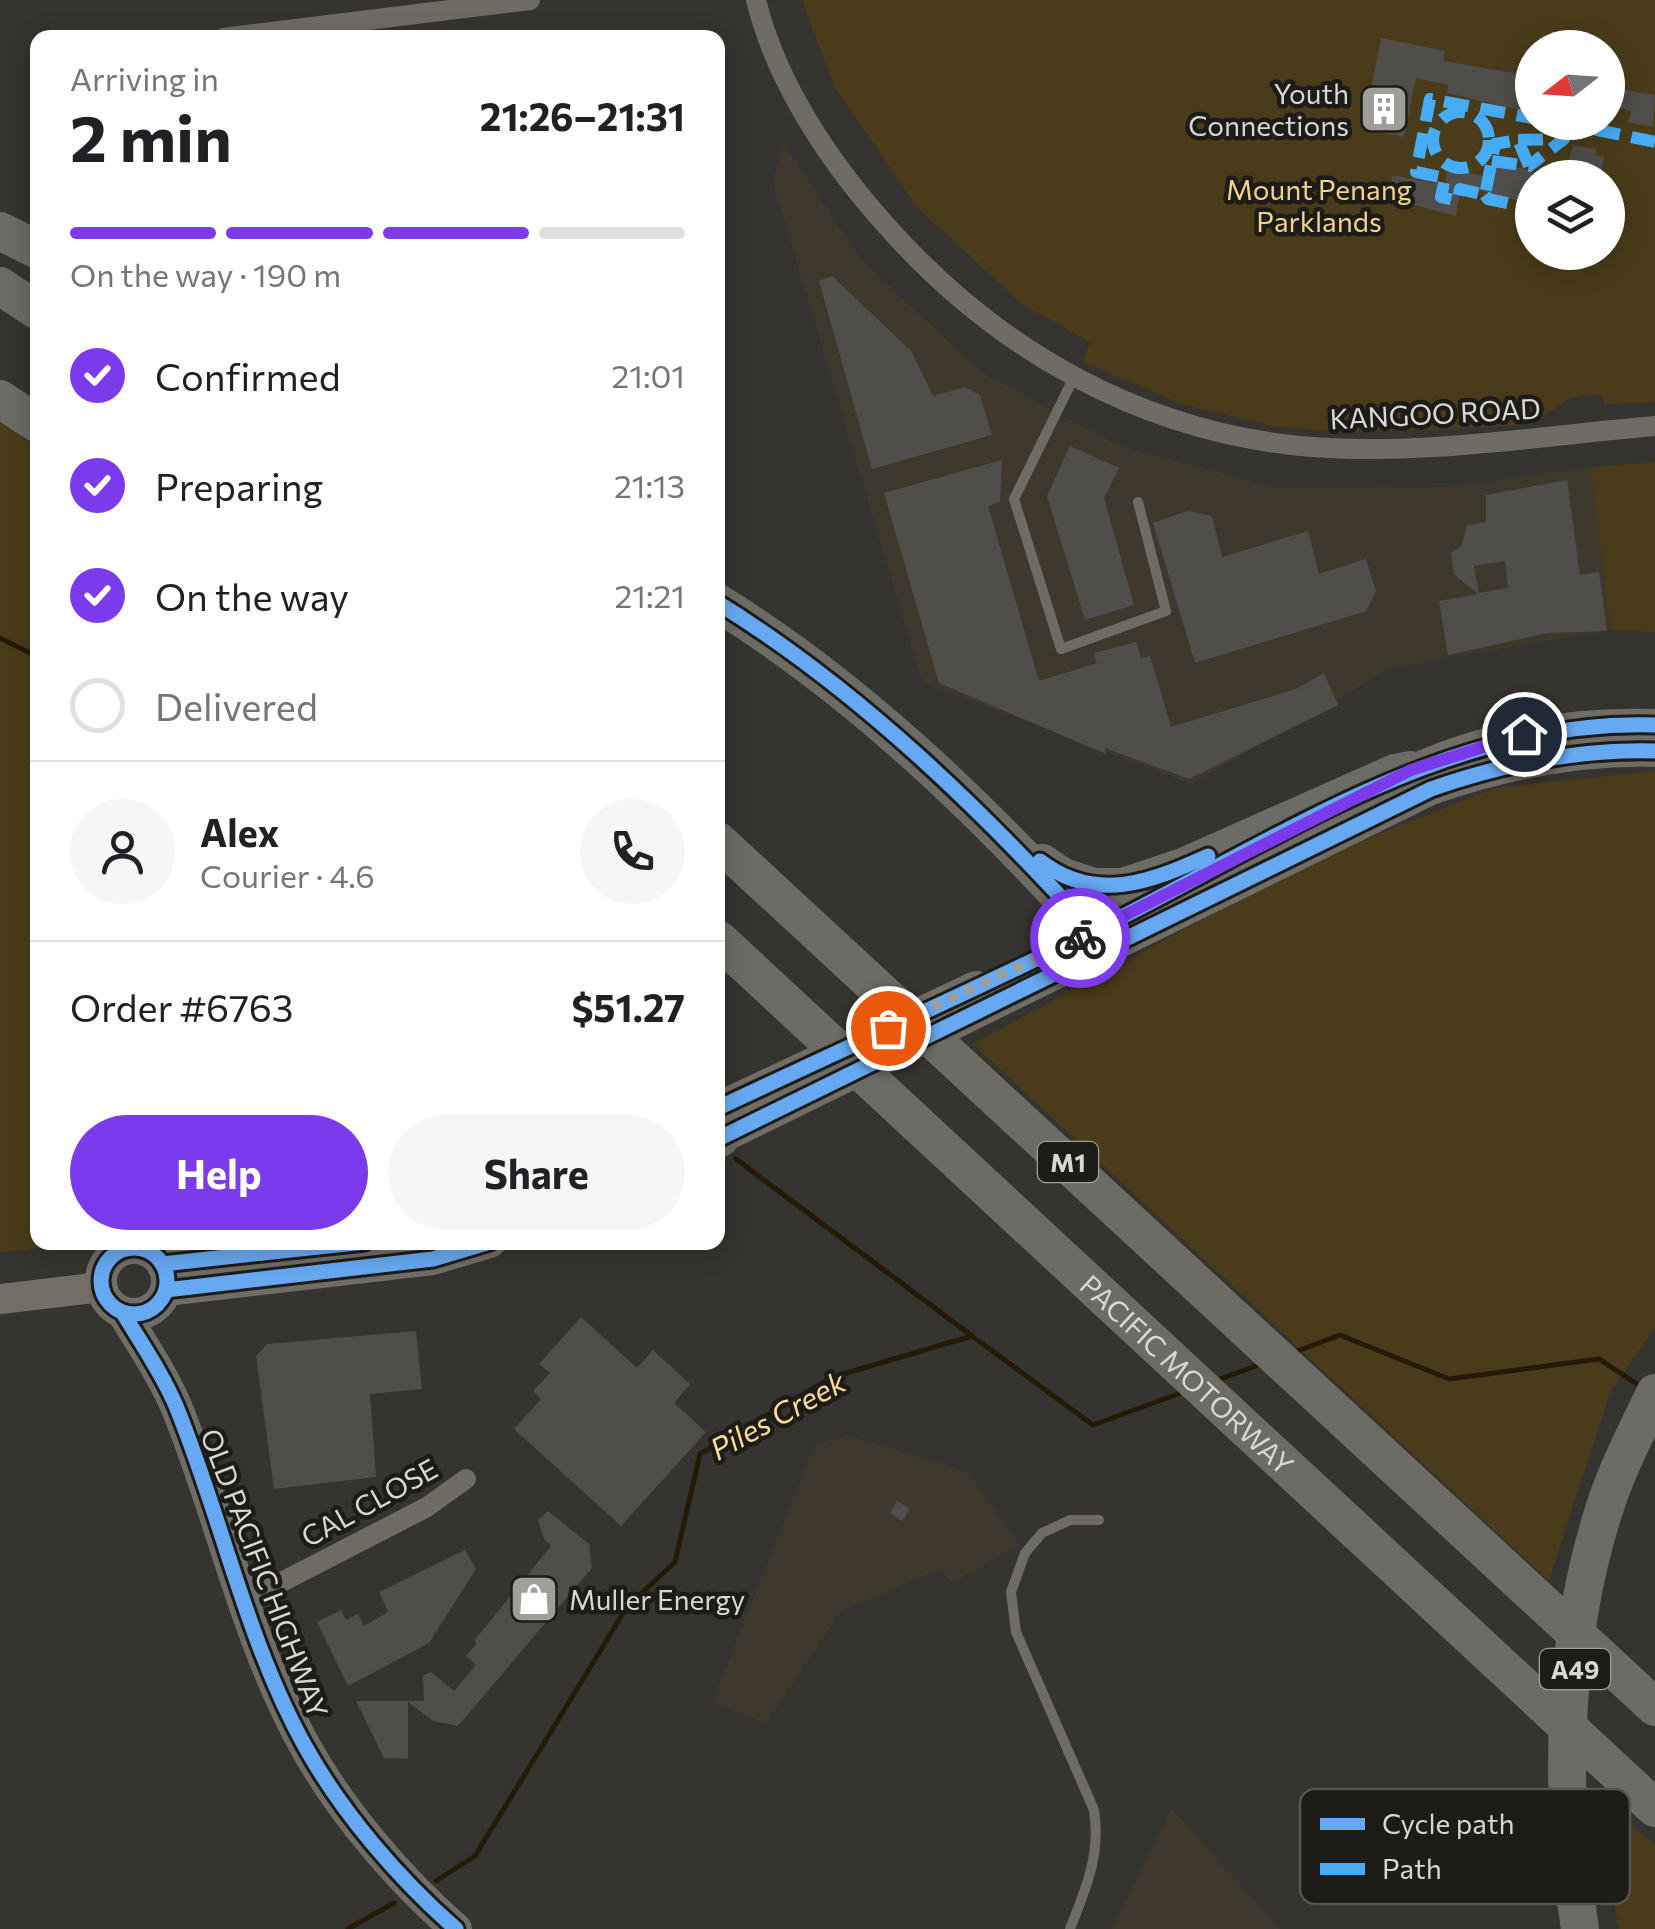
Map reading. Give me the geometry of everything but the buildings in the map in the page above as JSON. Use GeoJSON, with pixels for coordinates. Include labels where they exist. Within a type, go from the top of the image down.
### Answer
{"type":"FeatureCollection","features":[{"type":"Feature","properties":{"kind":"highway"},"geometry":{"type":"LineString","coordinates":[[0,231],[30,246]]}},
{"type":"Feature","properties":{"kind":"highway"},"geometry":{"type":"LineString","coordinates":[[0,286],[30,306]]}},
{"type":"Feature","properties":{"kind":"highway"},"geometry":{"type":"LineString","coordinates":[[0,371],[30,389]]}},
{"type":"Feature","properties":{"kind":"highway"},"geometry":{"type":"LineString","coordinates":[[0,399],[30,419]]}},
{"type":"Feature","properties":{"kind":"highway"},"geometry":{"type":"LineString","coordinates":[[725,608],[874,718],[1008,839],[1097,940]]}},
{"type":"Feature","properties":{"kind":"highway"},"geometry":{"type":"LineString","coordinates":[[1008,839],[1015,839],[1063,877],[1094,887],[1123,887],[1183,867],[1395,773],[1411,770]]}},
{"type":"Feature","properties":{"kind":"highway","name":"M1"},"geometry":{"type":"LineString","coordinates":[[725,847],[1644,1697]]}},
{"type":"Feature","properties":{"kind":"highway","name":"PACIFIC MOTORWAY"},"geometry":{"type":"LineString","coordinates":[[725,945],[1642,1795]]}},
{"type":"Feature","properties":{"kind":"highway","name":"A49"},"geometry":{"type":"LineString","coordinates":[[1568,1789],[1575,1662],[1587,1582],[1608,1498],[1649,1406]]}},
{"type":"Feature","properties":{"kind":"highway","name":"A49"},"geometry":{"type":"LineString","coordinates":[[1576,1904],[1580,1929]]}},
{"type":"Feature","properties":{"kind":"main road"},"geometry":{"type":"LineString","coordinates":[[725,1126],[1097,940],[1411,770],[1524,734],[1591,725],[1655,725]]}},
{"type":"Feature","properties":{"kind":"main road"},"geometry":{"type":"LineString","coordinates":[[1097,940],[1431,788],[1531,759],[1591,751],[1655,751]]}},
{"type":"Feature","properties":{"kind":"main road"},"geometry":{"type":"LineString","coordinates":[[151,1294],[152,1253],[122,1250],[109,1258],[100,1287],[108,1303],[151,1294],[332,1250]]}},
{"type":"Feature","properties":{"kind":"main road"},"geometry":{"type":"LineString","coordinates":[[151,1294],[432,1259],[463,1250]]}},
{"type":"Feature","properties":{"kind":"main road"},"geometry":{"type":"LineString","coordinates":[[0,1299],[100,1287]]}},
{"type":"Feature","properties":{"kind":"main road","name":"OLD PACIFIC HIGHWAY"},"geometry":{"type":"LineString","coordinates":[[151,1294],[175,1405],[245,1600],[306,1748],[360,1826],[430,1906],[456,1929]]}},
{"type":"Feature","properties":{"kind":"street"},"geometry":{"type":"LineString","coordinates":[[288,30],[530,0]]}},
{"type":"Feature","properties":{"kind":"street","name":"KANGOO ROAD"},"geometry":{"type":"LineString","coordinates":[[756,0],[792,88],[833,157],[880,219],[958,297],[1032,355],[1074,377],[1181,422],[1298,446],[1378,448],[1655,426]]}},
{"type":"Feature","properties":{"kind":"street","name":"CAL CLOSE"},"geometry":{"type":"LineString","coordinates":[[245,1600],[427,1507],[466,1478]]}},
{"type":"Feature","properties":{"kind":"lane"},"geometry":{"type":"LineString","coordinates":[[1074,377],[1014,499],[1061,650],[1166,611],[1138,502]]}},
{"type":"Feature","properties":{"kind":"lane"},"geometry":{"type":"LineString","coordinates":[[1070,1929],[1094,1869],[1098,1839],[1083,1780],[1016,1632],[1011,1592],[1024,1553],[1042,1534],[1070,1520],[1098,1520]]}},
{"type":"Feature","properties":{"kind":"path"},"geometry":{"type":"LineString","coordinates":[[1488,144],[1494,146]]}},
{"type":"Feature","properties":{"kind":"shaded area"},"geometry":{"type":"Polygon","coordinates":[[[782,141],[859,257],[981,372],[1120,446],[1280,488],[1444,487],[1591,467],[1611,630],[1390,668],[1192,784],[922,682],[773,183],[782,141]]]}},
{"type":"Feature","properties":{"kind":"shaded area"},"geometry":{"type":"Polygon","coordinates":[[[847,1435],[969,1472],[1019,1545],[952,1583],[940,1569],[841,1611],[766,1724],[712,1702],[815,1445],[847,1435]]]}},
{"type":"Feature","properties":{"kind":"shaded area"},"geometry":{"type":"Polygon","coordinates":[[[1171,1808],[1280,1929],[1111,1929],[1171,1808]]]}},
{"type":"Feature","properties":{"kind":"green space","name":"Mount Penang Parklands"},"geometry":{"type":"Polygon","coordinates":[[[802,0],[1655,0],[1655,402],[1604,404],[1602,394],[1570,398],[1540,418],[1511,426],[1346,433],[1273,426],[1182,404],[1083,362],[1090,342],[1022,304],[917,207],[834,86],[802,0]]]}},
{"type":"Feature","properties":{"kind":"green space"},"geometry":{"type":"Polygon","coordinates":[[[0,416],[30,444],[30,1249],[0,1252],[0,416]]]}},
{"type":"Feature","properties":{"kind":"green space"},"geometry":{"type":"Polygon","coordinates":[[[1655,462],[1655,632],[1611,630],[1591,467],[1655,462]]]}},
{"type":"Feature","properties":{"kind":"green space"},"geometry":{"type":"Polygon","coordinates":[[[1655,771],[1655,1328],[1610,1392],[1549,1581],[973,1044],[1313,860],[1495,788],[1655,771]]]}},
{"type":"Feature","properties":{"kind":"green space"},"geometry":{"type":"Polygon","coordinates":[[[1630,1824],[1655,1846],[1655,1929],[1619,1929],[1614,1904],[1630,1904],[1630,1824]]]}},
{"type":"Feature","properties":{"kind":"waterway"},"geometry":{"type":"LineString","coordinates":[[0,638],[30,653]]}},
{"type":"Feature","properties":{"kind":"waterway"},"geometry":{"type":"LineString","coordinates":[[736,1159],[972,1336]]}},
{"type":"Feature","properties":{"kind":"waterway","name":"Piles Creek"},"geometry":{"type":"LineString","coordinates":[[1295,1352],[1340,1335],[1449,1379],[1599,1359],[1643,1388]]}},
{"type":"Feature","properties":{"kind":"waterway","name":"Piles Creek"},"geometry":{"type":"LineString","coordinates":[[436,1881],[475,1856],[627,1607],[675,1562],[700,1454],[833,1377],[972,1336],[1093,1425],[1186,1391]]}},
{"type":"Feature","properties":{"kind":"waterway","name":"Piles Creek"},"geometry":{"type":"LineString","coordinates":[[1215,1381],[1261,1364]]}},
{"type":"Feature","properties":{"kind":"waterway","name":"Piles Creek"},"geometry":{"type":"LineString","coordinates":[[348,1929],[394,1903]]}},
{"type":"Feature","properties":{"kind":"marked path"},"geometry":{"type":"LineString","coordinates":[[1515,115],[1430,99],[1416,172],[1445,178],[1441,197],[1457,201],[1460,189],[1485,195],[1495,144],[1518,140]]}},
{"type":"Feature","properties":{"kind":"marked path"},"geometry":{"type":"LineString","coordinates":[[1461,112],[1481,120],[1489,140],[1481,160],[1461,168],[1441,160],[1433,140],[1441,120],[1461,112]]}},
{"type":"Feature","properties":{"kind":"marked path"},"geometry":{"type":"LineString","coordinates":[[1625,136],[1655,142]]}},
{"type":"Feature","properties":{"kind":"marked path"},"geometry":{"type":"LineString","coordinates":[[1492,161],[1529,166],[1518,140]]}},
{"type":"Feature","properties":{"kind":"marked path"},"geometry":{"type":"LineString","coordinates":[[1537,160],[1563,140]]}},
{"type":"Feature","properties":{"kind":"marked path"},"geometry":{"type":"LineString","coordinates":[[1485,195],[1515,205]]}},
{"type":"Feature","properties":{"kind":"cycle path"},"geometry":{"type":"LineString","coordinates":[[725,608],[820,674],[917,754],[1051,886],[1093,932],[1099,945]]}},
{"type":"Feature","properties":{"kind":"cycle path"},"geometry":{"type":"LineString","coordinates":[[725,1105],[1094,931],[1364,792],[1505,742],[1579,728],[1655,725]]}},
{"type":"Feature","properties":{"kind":"cycle path"},"geometry":{"type":"LineString","coordinates":[[725,1136],[1431,789],[1542,760],[1598,752],[1655,751]]}},
{"type":"Feature","properties":{"kind":"cycle path"},"geometry":{"type":"LineString","coordinates":[[1040,861],[1061,874],[1102,885],[1144,880],[1208,856]]}},
{"type":"Feature","properties":{"kind":"cycle path"},"geometry":{"type":"LineString","coordinates":[[121,1250],[103,1268],[101,1281],[103,1294],[121,1312],[147,1312],[165,1294],[167,1281]]}},
{"type":"Feature","properties":{"kind":"cycle path"},"geometry":{"type":"LineString","coordinates":[[147,1250],[165,1268],[167,1281]]}},
{"type":"Feature","properties":{"kind":"cycle path"},"geometry":{"type":"LineString","coordinates":[[162,1264],[291,1250]]}},
{"type":"Feature","properties":{"kind":"cycle path"},"geometry":{"type":"LineString","coordinates":[[166,1290],[433,1259],[463,1250]]}},
{"type":"Feature","properties":{"kind":"cycle path"},"geometry":{"type":"LineString","coordinates":[[123,1313],[176,1406],[267,1665],[306,1748],[374,1845],[456,1929]]}},
{"type":"Feature","properties":{"kind":"way so far"},"geometry":{"type":"LineString","coordinates":[[888,1028],[1080,938]]}},
{"type":"Feature","properties":{"kind":"place","name":"Youth Connections"},"geometry":{"type":"Point","coordinates":[1384,109]}},
{"type":"Feature","properties":{"kind":"place","name":"Muller Energy"},"geometry":{"type":"Point","coordinates":[534,1599]}},
{"type":"Feature","properties":{"kind":"route"},"geometry":{"type":"LineString","coordinates":[[1080,938],[1411,770],[1524,734]]}}]}
